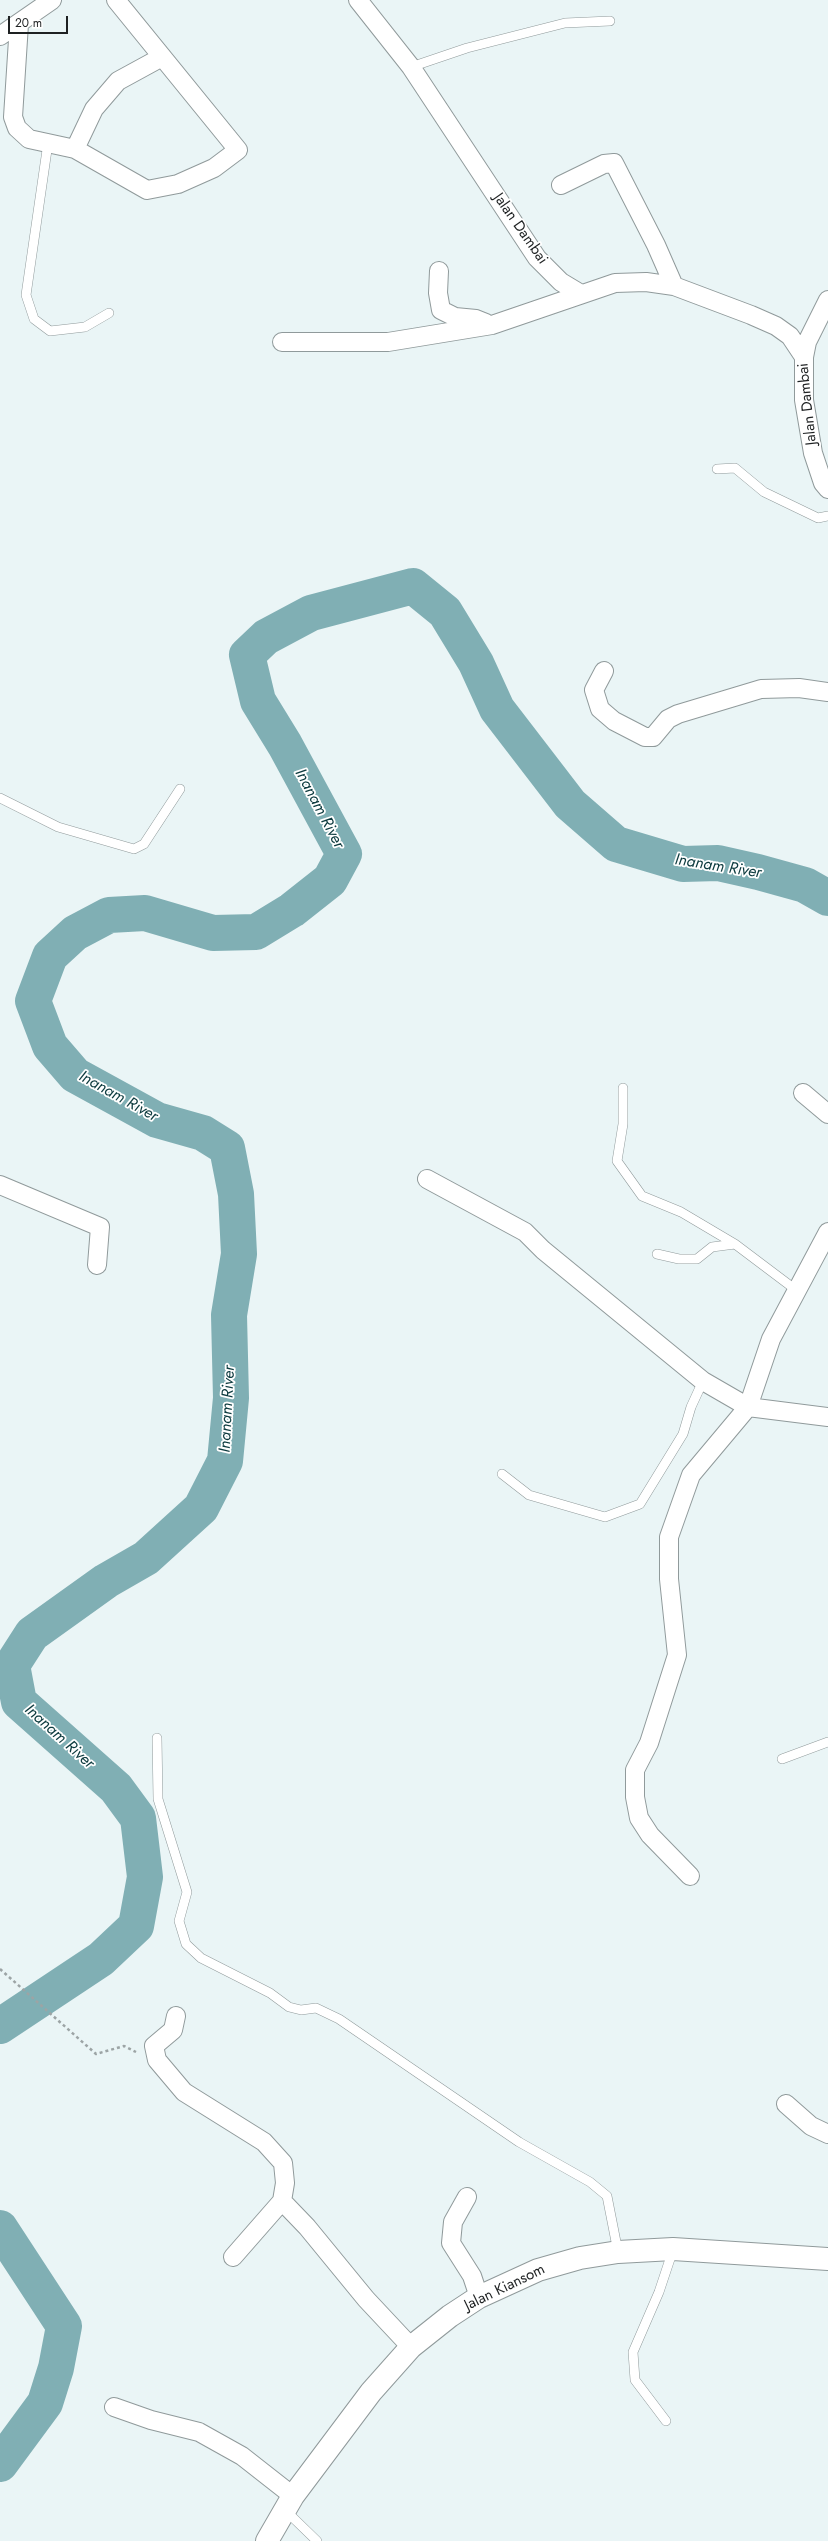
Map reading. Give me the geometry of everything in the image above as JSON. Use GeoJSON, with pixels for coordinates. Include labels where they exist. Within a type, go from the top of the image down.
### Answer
{"type":"FeatureCollection","features":[{"type":"Feature","properties":{"kind":"street"},"geometry":{"type":"LineString","coordinates":[[0,36],[52,0]]}},
{"type":"Feature","properties":{"kind":"street"},"geometry":{"type":"LineString","coordinates":[[19,24],[13,117],[16,128],[29,139],[75,148],[147,190],[178,184],[214,168],[238,150],[116,0]]}},
{"type":"Feature","properties":{"kind":"street","name":"Jalan Dambai"},"geometry":{"type":"LineString","coordinates":[[358,0],[411,67],[537,258],[561,282],[581,294],[615,283],[646,282],[674,286],[776,326],[790,336],[804,357],[804,400],[813,452],[824,483],[828,489]]}},
{"type":"Feature","properties":{"kind":"street"},"geometry":{"type":"LineString","coordinates":[[75,148],[94,109],[118,82],[162,57]]}},
{"type":"Feature","properties":{"kind":"street"},"geometry":{"type":"LineString","coordinates":[[561,185],[604,164],[614,163],[656,245],[674,286]]}},
{"type":"Feature","properties":{"kind":"street"},"geometry":{"type":"LineString","coordinates":[[439,271],[438,293],[441,310],[455,317],[476,319],[492,325]]}},
{"type":"Feature","properties":{"kind":"street"},"geometry":{"type":"LineString","coordinates":[[282,342],[388,342],[492,325],[527,315],[581,294]]}},
{"type":"Feature","properties":{"kind":"street"},"geometry":{"type":"LineString","coordinates":[[804,357],[807,342],[828,300]]}},
{"type":"Feature","properties":{"kind":"street"},"geometry":{"type":"LineString","coordinates":[[604,671],[594,690],[600,709],[614,721],[645,737],[653,737],[668,718],[761,689],[799,688],[828,692]]}},
{"type":"Feature","properties":{"kind":"street"},"geometry":{"type":"LineString","coordinates":[[803,1093],[828,1114]]}},
{"type":"Feature","properties":{"kind":"street"},"geometry":{"type":"LineString","coordinates":[[427,1179],[525,1232],[543,1250],[703,1381],[748,1407],[828,1417]]}},
{"type":"Feature","properties":{"kind":"street"},"geometry":{"type":"LineString","coordinates":[[0,1185],[100,1227],[97,1265]]}},
{"type":"Feature","properties":{"kind":"street"},"geometry":{"type":"LineString","coordinates":[[690,1876],[663,1850],[639,1818],[635,1797],[635,1770],[649,1743],[677,1655],[669,1579],[669,1537],[691,1475],[748,1407],[771,1339],[828,1232]]}},
{"type":"Feature","properties":{"kind":"street"},"geometry":{"type":"LineString","coordinates":[[176,2016],[173,2030],[154,2046],[157,2060],[184,2092],[264,2142],[283,2163],[284,2183],[282,2201],[233,2257]]}},
{"type":"Feature","properties":{"kind":"street"},"geometry":{"type":"LineString","coordinates":[[786,2104],[811,2126],[828,2134]]}},
{"type":"Feature","properties":{"kind":"street"},"geometry":{"type":"LineString","coordinates":[[467,2197],[453,2222],[451,2243],[472,2276],[479,2297]]}},
{"type":"Feature","properties":{"kind":"street"},"geometry":{"type":"LineString","coordinates":[[282,2201],[307,2227],[366,2299],[411,2347]]}},
{"type":"Feature","properties":{"kind":"street","name":"Jalan Kiansom"},"geometry":{"type":"LineString","coordinates":[[266,2541],[289,2503],[342,2428],[411,2347],[450,2316],[479,2297],[538,2270],[580,2258],[618,2252],[673,2249],[828,2258]]}},
{"type":"Feature","properties":{"kind":"street"},"geometry":{"type":"LineString","coordinates":[[114,2407],[151,2420],[198,2432],[242,2456],[289,2503]]}},
{"type":"Feature","properties":{"kind":"lane"},"geometry":{"type":"LineString","coordinates":[[411,67],[467,48],[565,23],[610,20]]}},
{"type":"Feature","properties":{"kind":"lane"},"geometry":{"type":"LineString","coordinates":[[48,143],[26,295],[34,319],[50,331],[85,327],[109,313]]}},
{"type":"Feature","properties":{"kind":"lane"},"geometry":{"type":"LineString","coordinates":[[717,469],[735,468],[764,492],[818,518],[828,516]]}},
{"type":"Feature","properties":{"kind":"lane"},"geometry":{"type":"LineString","coordinates":[[0,798],[58,827],[134,849],[144,844],[180,789]]}},
{"type":"Feature","properties":{"kind":"lane"},"geometry":{"type":"LineString","coordinates":[[623,1088],[623,1124],[617,1161],[642,1196],[681,1212],[735,1244],[796,1290]]}},
{"type":"Feature","properties":{"kind":"lane"},"geometry":{"type":"LineString","coordinates":[[657,1254],[679,1259],[697,1259],[712,1247],[735,1244]]}},
{"type":"Feature","properties":{"kind":"lane"},"geometry":{"type":"LineString","coordinates":[[502,1474],[529,1495],[605,1516],[640,1504],[683,1434],[691,1407],[703,1381]]}},
{"type":"Feature","properties":{"kind":"lane"},"geometry":{"type":"LineString","coordinates":[[157,1738],[158,1799],[187,1892],[179,1921],[186,1944],[201,1958],[270,1992],[289,2007],[301,2010],[316,2008],[339,2018],[519,2142],[590,2182],[607,2196],[618,2252]]}},
{"type":"Feature","properties":{"kind":"lane"},"geometry":{"type":"LineString","coordinates":[[782,1759],[828,1742]]}},
{"type":"Feature","properties":{"kind":"lane"},"geometry":{"type":"LineString","coordinates":[[666,2421],[635,2380],[633,2352],[659,2292],[673,2249]]}},
{"type":"Feature","properties":{"kind":"lane"},"geometry":{"type":"LineString","coordinates":[[289,2503],[317,2541]]}},
{"type":"Feature","properties":{"kind":"path"},"geometry":{"type":"LineString","coordinates":[[0,1969],[96,2054],[124,2046],[157,2060]]}},
{"type":"Feature","properties":{"kind":"waterway","name":"Inanam River"},"geometry":{"type":"LineString","coordinates":[[0,2026],[101,1959],[136,1926],[145,1877],[138,1818],[116,1788],[19,1702],[12,1665],[32,1634],[106,1581],[146,1558],[201,1508],[225,1461],[231,1398],[229,1315],[239,1254],[236,1194],[227,1148],[203,1133],[157,1120],[75,1075],[50,1046],[33,1001],[50,956],[75,933],[109,915],[145,913],[213,933],[256,932],[292,910],[330,880],[344,854],[285,745],[258,701],[247,655],[266,637],[311,613],[413,586],[445,612],[476,663],[497,709],[570,804],[616,844],[683,864],[718,863],[758,872],[805,885],[828,898]]}},
{"type":"Feature","properties":{"kind":"waterway","name":"Inanam River"},"geometry":{"type":"LineString","coordinates":[[0,2228],[64,2326],[56,2368],[45,2403],[0,2464]]}}]}
